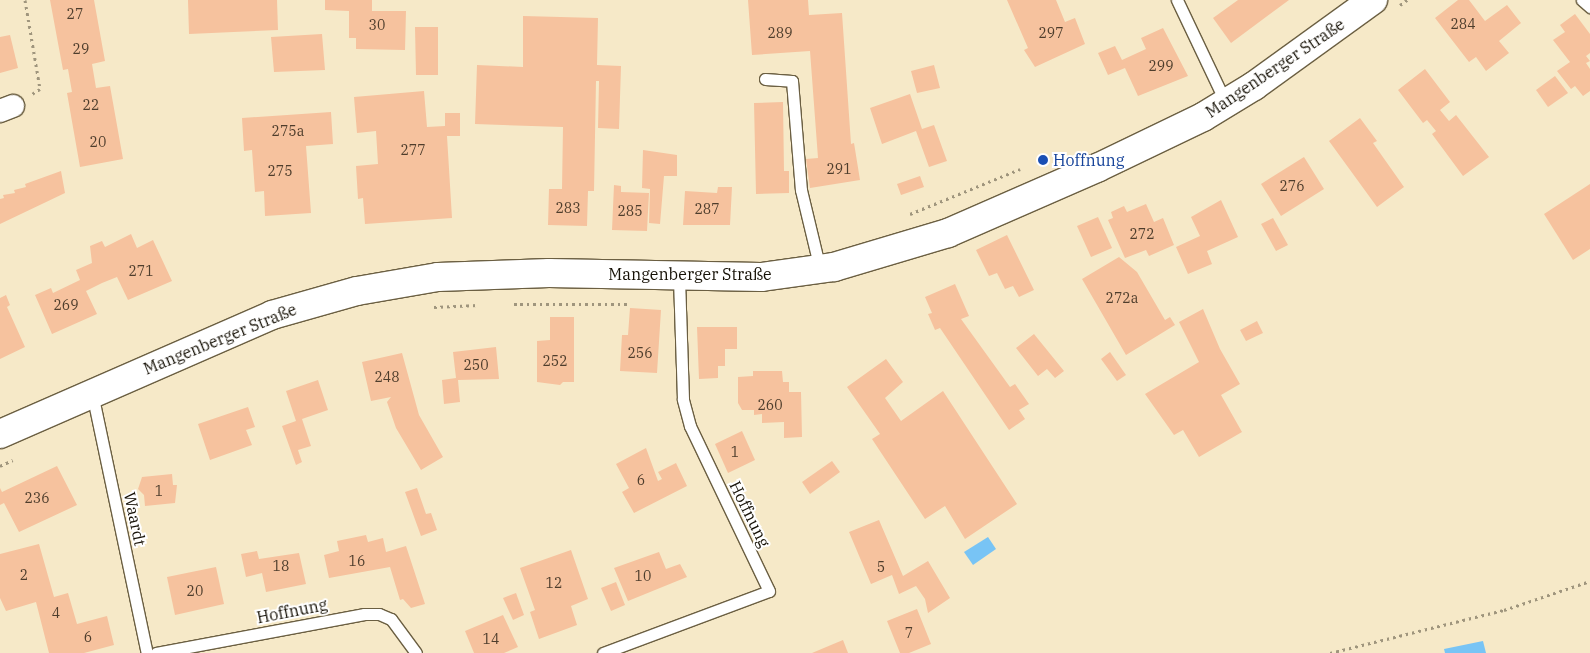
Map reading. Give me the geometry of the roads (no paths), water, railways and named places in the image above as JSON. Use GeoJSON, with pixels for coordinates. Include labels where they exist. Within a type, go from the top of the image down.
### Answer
{"type":"FeatureCollection","features":[{"type":"Feature","properties":{"kind":"main road","name":"Mangenberger Straße"},"geometry":{"type":"LineString","coordinates":[[0,434],[92,391],[272,315],[357,291],[438,277],[548,273],[679,277],[761,277],[820,269],[948,233],[1164,137],[1226,103],[1373,0]]}},
{"type":"Feature","properties":{"kind":"lane"},"geometry":{"type":"LineString","coordinates":[[1177,0],[1226,103]]}},
{"type":"Feature","properties":{"kind":"lane"},"geometry":{"type":"LineString","coordinates":[[1582,0],[1590,7]]}},
{"type":"Feature","properties":{"kind":"lane"},"geometry":{"type":"LineString","coordinates":[[765,79],[792,81],[800,190],[820,269]]}},
{"type":"Feature","properties":{"kind":"lane","name":"Hoffnung"},"geometry":{"type":"LineString","coordinates":[[603,653],[769,591],[690,426],[683,399],[679,277]]}},
{"type":"Feature","properties":{"kind":"lane","name":"Waardt"},"geometry":{"type":"LineString","coordinates":[[92,391],[148,653]]}},
{"type":"Feature","properties":{"kind":"lane","name":"Hoffnung"},"geometry":{"type":"LineString","coordinates":[[156,653],[364,614],[379,614],[391,619],[416,653]]}},
{"type":"Feature","properties":{"kind":"water"},"geometry":{"type":"Polygon","coordinates":[[[988,537],[996,549],[973,565],[964,552],[988,537]]]}},
{"type":"Feature","properties":{"kind":"water"},"geometry":{"type":"Polygon","coordinates":[[[1483,641],[1486,653],[1445,653],[1444,649],[1483,641]]]}},
{"type":"Feature","properties":{"kind":"place","name":"Hoffnung"},"geometry":{"type":"Point","coordinates":[1043,160]}}]}
